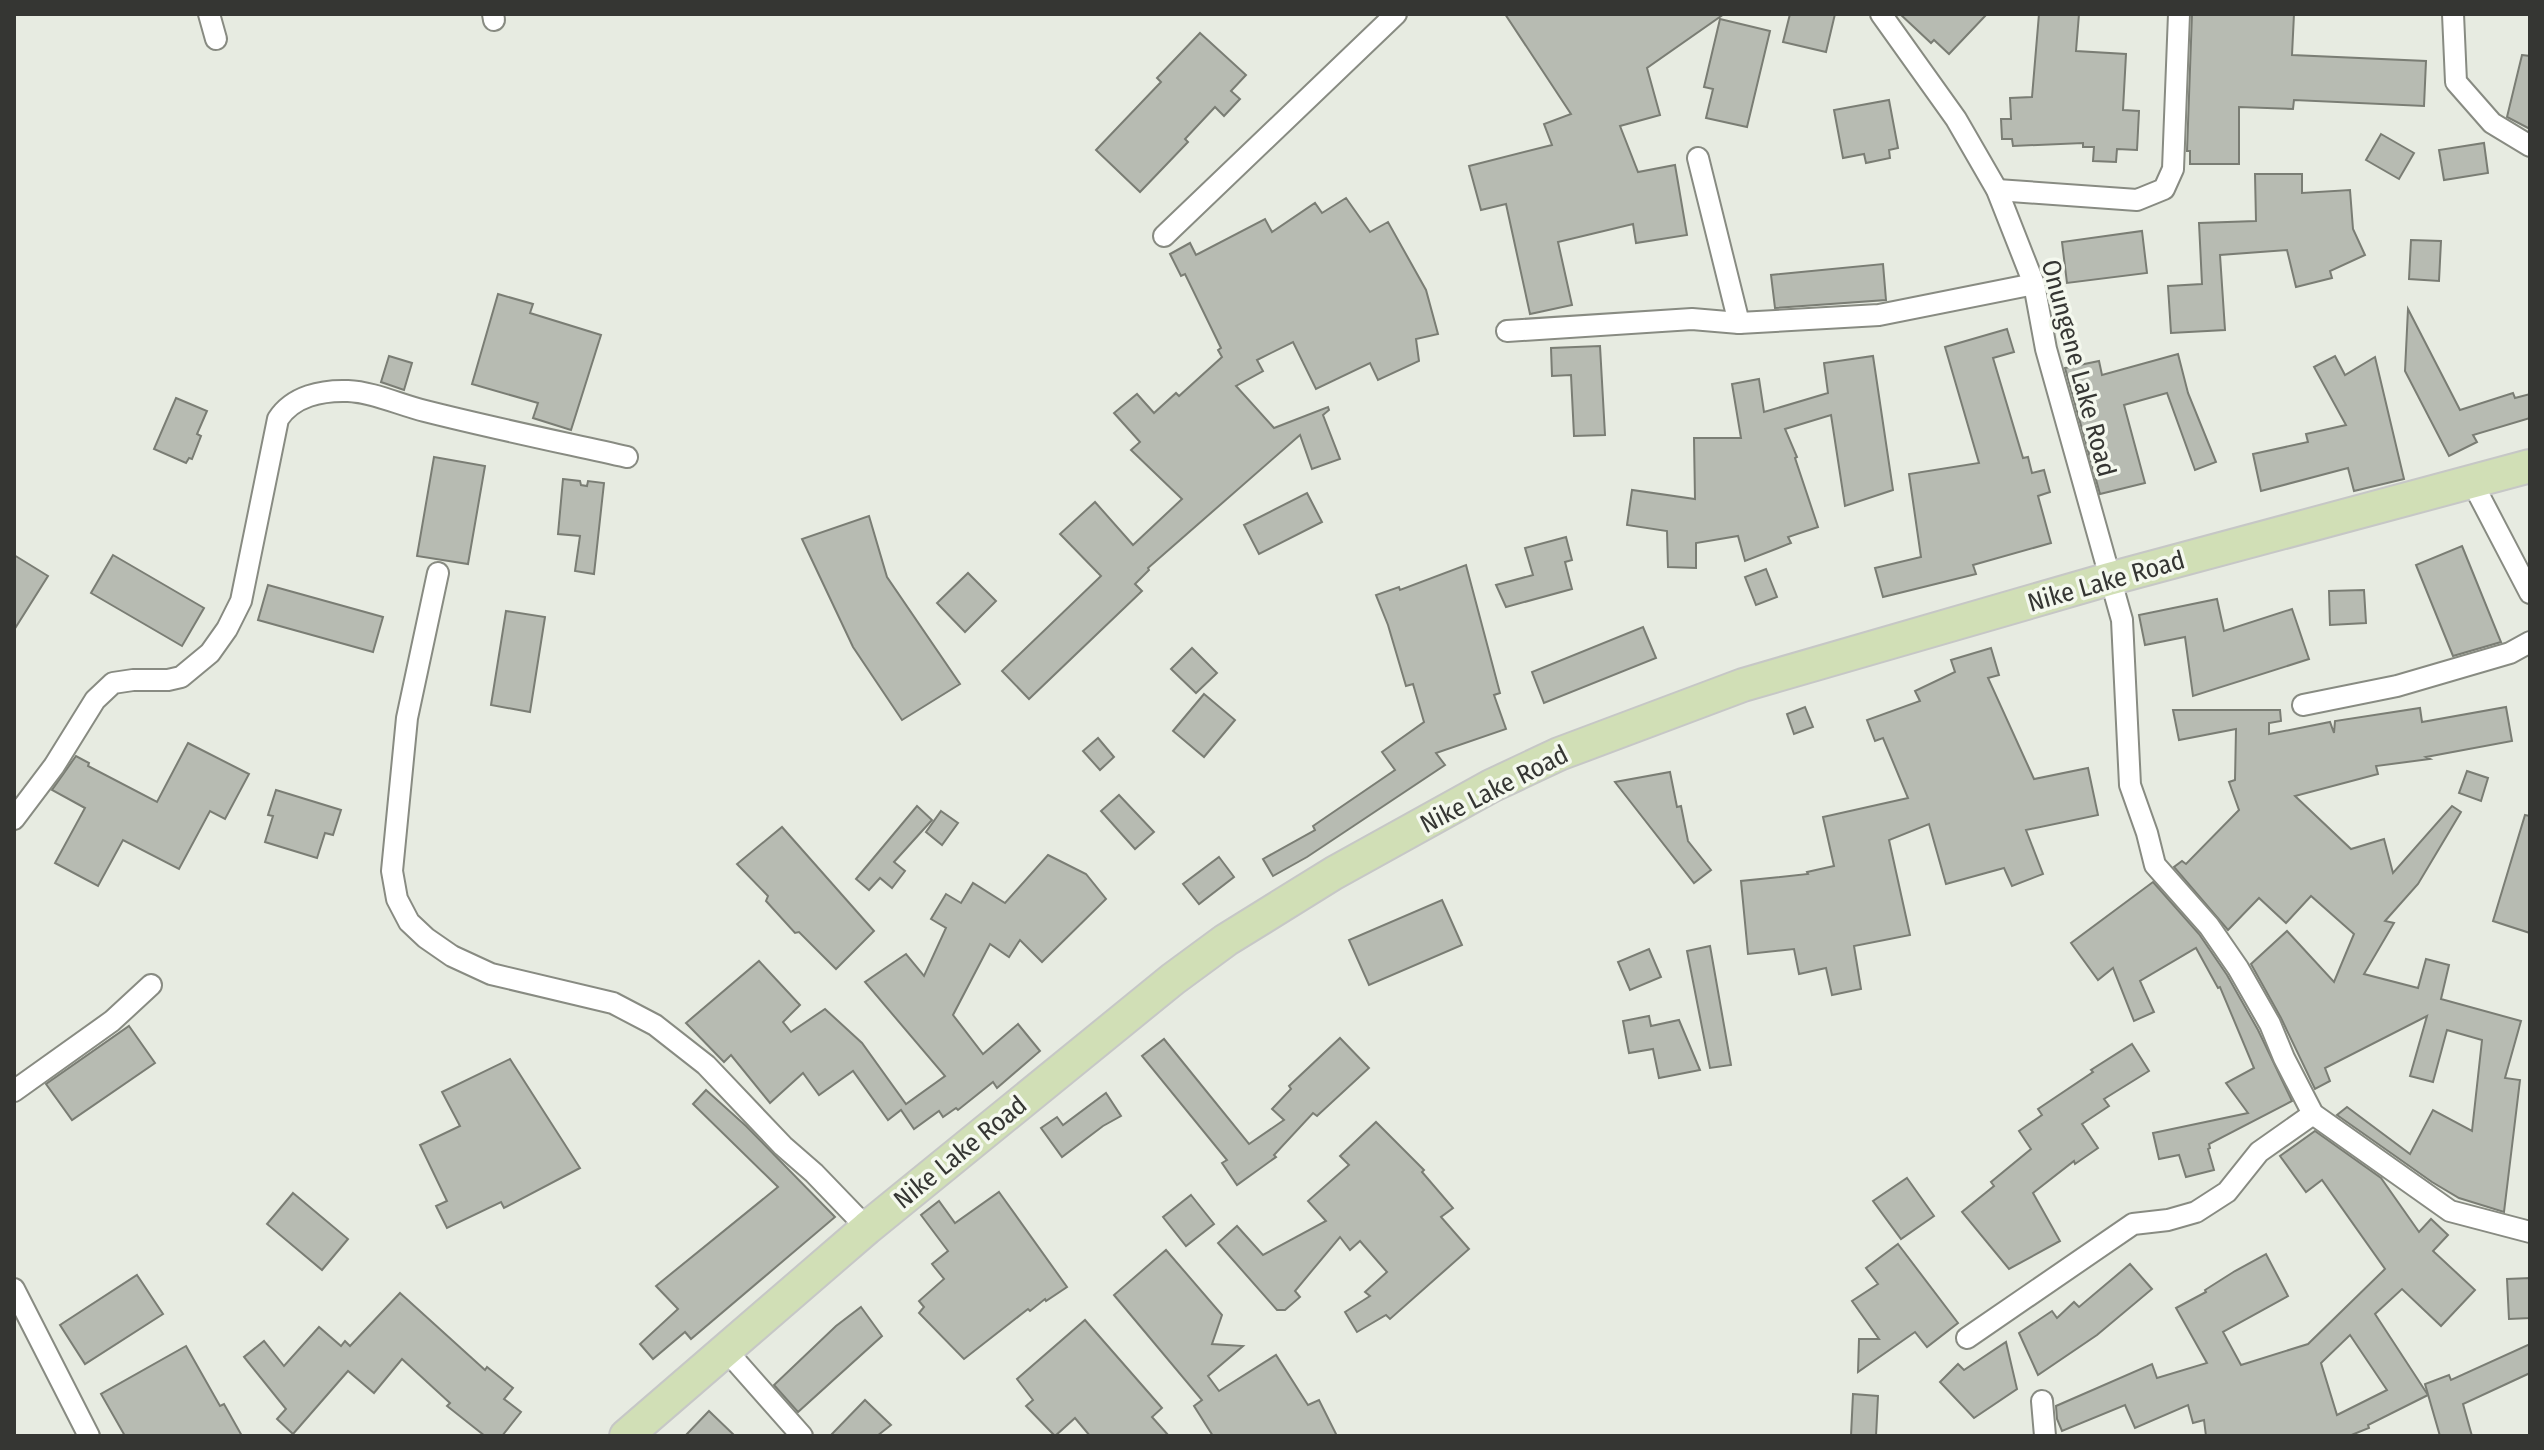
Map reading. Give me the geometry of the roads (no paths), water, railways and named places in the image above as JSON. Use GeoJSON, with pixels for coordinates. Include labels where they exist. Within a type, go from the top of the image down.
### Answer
{"type":"FeatureCollection","features":[{"type":"Feature","properties":{"kind":"main road","name":"Nike Lake Road"},"geometry":{"type":"LineString","coordinates":[[626,1436],[867,1228],[1130,1013],[1226,940],[1334,873],[1491,786],[1559,754],[1743,685],[2109,579],[2530,466]]}},
{"type":"Feature","properties":{"kind":"street"},"geometry":{"type":"LineString","coordinates":[[209,14],[216,39]]}},
{"type":"Feature","properties":{"kind":"street"},"geometry":{"type":"LineString","coordinates":[[1164,236],[1396,14]]}},
{"type":"Feature","properties":{"kind":"street","name":"Onungene Lake Road"},"geometry":{"type":"LineString","coordinates":[[1881,14],[1956,119],[1997,190],[2034,284],[2046,349],[2122,620],[2130,785],[2155,865],[2209,926],[2238,968],[2270,1024],[2313,1114]]}},
{"type":"Feature","properties":{"kind":"street"},"geometry":{"type":"LineString","coordinates":[[1997,190],[2137,200],[2164,189],[2173,169],[2179,14]]}},
{"type":"Feature","properties":{"kind":"street"},"geometry":{"type":"LineString","coordinates":[[2453,14],[2456,82],[2492,123],[2530,146]]}},
{"type":"Feature","properties":{"kind":"street"},"geometry":{"type":"LineString","coordinates":[[1698,158],[1739,323]]}},
{"type":"Feature","properties":{"kind":"street"},"geometry":{"type":"LineString","coordinates":[[1507,331],[1692,319],[1739,323],[1879,315],[2034,284]]}},
{"type":"Feature","properties":{"kind":"street"},"geometry":{"type":"LineString","coordinates":[[14,819],[54,766],[95,700],[113,683],[181,677],[210,653],[227,629],[241,601],[278,419],[297,400],[334,392],[354,392],[627,457]]}},
{"type":"Feature","properties":{"kind":"street"},"geometry":{"type":"LineString","coordinates":[[2472,482],[2530,593]]}},
{"type":"Feature","properties":{"kind":"street"},"geometry":{"type":"LineString","coordinates":[[438,573],[407,718],[392,871],[397,899],[409,922],[452,956],[491,974],[613,1003],[655,1025],[706,1065],[867,1228]]}},
{"type":"Feature","properties":{"kind":"street"},"geometry":{"type":"LineString","coordinates":[[2303,705],[2397,686],[2510,653],[2530,642]]}},
{"type":"Feature","properties":{"kind":"street"},"geometry":{"type":"LineString","coordinates":[[14,1091],[112,1021],[151,985]]}},
{"type":"Feature","properties":{"kind":"street"},"geometry":{"type":"LineString","coordinates":[[1967,1338],[2133,1224],[2168,1220],[2196,1212],[2227,1192],[2259,1152],[2313,1114],[2450,1211],[2530,1232]]}},
{"type":"Feature","properties":{"kind":"street"},"geometry":{"type":"LineString","coordinates":[[14,1289],[89,1436]]}},
{"type":"Feature","properties":{"kind":"street"},"geometry":{"type":"LineString","coordinates":[[725,1349],[802,1436]]}},
{"type":"Feature","properties":{"kind":"street"},"geometry":{"type":"LineString","coordinates":[[2042,1401],[2045,1436]]}}]}
